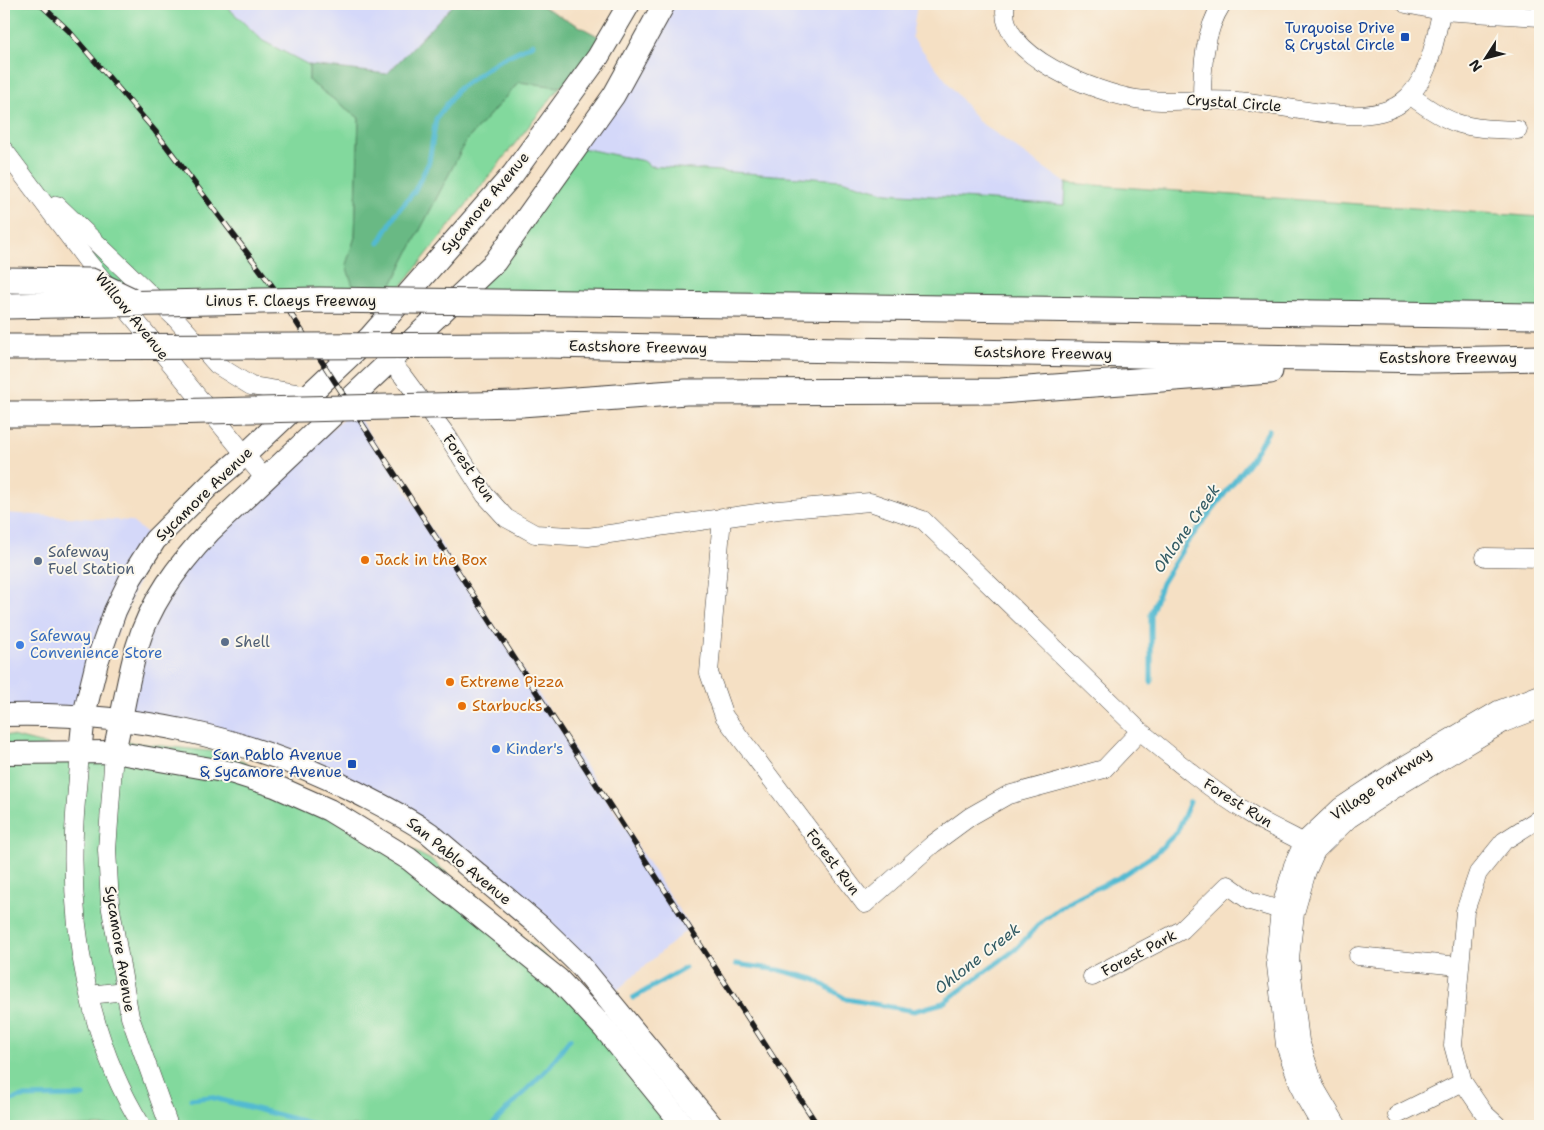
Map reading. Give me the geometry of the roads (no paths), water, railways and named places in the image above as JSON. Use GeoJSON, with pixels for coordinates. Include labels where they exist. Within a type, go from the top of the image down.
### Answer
{"type":"FeatureCollection","features":[{"type":"Feature","properties":{"kind":"highway"},"geometry":{"type":"LineString","coordinates":[[4,280],[91,281],[135,302]]}},
{"type":"Feature","properties":{"kind":"highway","name":"Linus F. Claeys Freeway"},"geometry":{"type":"LineString","coordinates":[[6,306],[135,302],[319,300],[1540,316]]}},
{"type":"Feature","properties":{"kind":"highway","name":"Eastshore Freeway"},"geometry":{"type":"LineString","coordinates":[[4,347],[546,345],[1432,360],[1540,358]]}},
{"type":"Feature","properties":{"kind":"highway"},"geometry":{"type":"LineString","coordinates":[[4,414],[521,404],[686,392],[1001,391],[1432,360]]}},
{"type":"Feature","properties":{"kind":"main road","name":"Sycamore Avenue"},"geometry":{"type":"LineString","coordinates":[[80,753],[84,715],[97,662],[114,611],[155,540],[179,514],[246,454],[370,337],[513,174],[598,57],[629,4]]}},
{"type":"Feature","properties":{"kind":"main road","name":"Sycamore Avenue"},"geometry":{"type":"LineString","coordinates":[[114,752],[137,647],[150,614],[167,583],[184,558],[210,531],[495,262],[614,96],[664,4]]}},
{"type":"Feature","properties":{"kind":"main road","name":"San Pablo Avenue"},"geometry":{"type":"LineString","coordinates":[[4,715],[84,715],[122,719],[209,735],[284,758],[325,776],[409,819],[429,833],[580,964],[712,1126]]}},
{"type":"Feature","properties":{"kind":"main road","name":"San Pablo Avenue"},"geometry":{"type":"LineString","coordinates":[[4,753],[114,752],[234,773],[275,786],[328,810],[409,858],[558,979],[604,1028],[684,1126]]}},
{"type":"Feature","properties":{"kind":"street","name":"Crystal Circle"},"geometry":{"type":"LineString","coordinates":[[1006,4],[1006,21],[1021,45],[1033,56],[1067,76],[1102,91],[1138,99],[1202,100],[1276,105],[1349,116],[1387,110],[1410,95],[1424,76],[1442,7]]}},
{"type":"Feature","properties":{"kind":"street"},"geometry":{"type":"LineString","coordinates":[[1202,100],[1202,70],[1207,41],[1214,16],[1222,4]]}},
{"type":"Feature","properties":{"kind":"street"},"geometry":{"type":"LineString","coordinates":[[1406,4],[1540,17]]}},
{"type":"Feature","properties":{"kind":"street"},"geometry":{"type":"LineString","coordinates":[[1410,95],[1444,120],[1460,126],[1476,129],[1518,130]]}},
{"type":"Feature","properties":{"kind":"street"},"geometry":{"type":"LineString","coordinates":[[4,151],[90,238],[176,319],[217,365],[251,386],[276,392],[308,395]]}},
{"type":"Feature","properties":{"kind":"street","name":"Willow Avenue"},"geometry":{"type":"LineString","coordinates":[[4,151],[88,262],[265,479]]}},
{"type":"Feature","properties":{"kind":"street","name":"Forest Run"},"geometry":{"type":"LineString","coordinates":[[370,337],[389,362],[402,375],[448,438],[485,495],[506,518],[535,534],[588,537],[722,517],[870,502],[923,520],[1140,731],[1192,774],[1253,816],[1310,846]]}},
{"type":"Feature","properties":{"kind":"street","name":"Forest Run"},"geometry":{"type":"LineString","coordinates":[[722,517],[709,673],[724,716],[865,904],[933,844],[971,816],[1008,795],[1104,769],[1140,731]]}},
{"type":"Feature","properties":{"kind":"street"},"geometry":{"type":"LineString","coordinates":[[1485,557],[1540,558]]}},
{"type":"Feature","properties":{"kind":"street","name":"Village Parkway"},"geometry":{"type":"LineString","coordinates":[[1321,1126],[1302,1093],[1285,1044],[1275,957],[1280,910],[1293,866],[1340,807],[1396,770],[1498,710],[1540,694]]}},
{"type":"Feature","properties":{"kind":"street","name":"Village Parkway"},"geometry":{"type":"LineString","coordinates":[[1338,1126],[1315,1087],[1300,1041],[1290,958],[1294,913],[1307,871],[1310,846],[1404,783],[1504,723],[1540,709]]}},
{"type":"Feature","properties":{"kind":"street","name":"Sycamore Avenue"},"geometry":{"type":"LineString","coordinates":[[114,752],[107,850],[110,904],[130,1017],[169,1126]]}},
{"type":"Feature","properties":{"kind":"street","name":"Sycamore Avenue"},"geometry":{"type":"LineString","coordinates":[[80,753],[74,833],[74,878],[80,945],[90,995],[116,1079],[142,1126]]}},
{"type":"Feature","properties":{"kind":"street"},"geometry":{"type":"LineString","coordinates":[[1498,1126],[1484,1112],[1463,1082],[1453,1045],[1465,911],[1478,873],[1504,841],[1540,818]]}},
{"type":"Feature","properties":{"kind":"street","name":"Forest Park"},"geometry":{"type":"LineString","coordinates":[[1092,977],[1182,930],[1228,885],[1250,901],[1280,910]]}},
{"type":"Feature","properties":{"kind":"street"},"geometry":{"type":"LineString","coordinates":[[1358,956],[1459,966]]}},
{"type":"Feature","properties":{"kind":"street"},"geometry":{"type":"LineString","coordinates":[[90,995],[124,991]]}},
{"type":"Feature","properties":{"kind":"street"},"geometry":{"type":"LineString","coordinates":[[1397,1115],[1463,1082]]}},
{"type":"Feature","properties":{"kind":"waterway"},"geometry":{"type":"LineString","coordinates":[[379,243],[397,212],[414,192],[429,162],[436,119],[458,89],[496,62],[533,44]]}},
{"type":"Feature","properties":{"kind":"waterway","name":"Ohlone Creek"},"geometry":{"type":"LineString","coordinates":[[1151,682],[1151,614],[1162,583],[1186,544],[1250,461],[1269,430]]}},
{"type":"Feature","properties":{"kind":"waterway","name":"Ohlone Creek"},"geometry":{"type":"LineString","coordinates":[[736,964],[779,970],[814,979],[846,999],[914,1011],[943,1003],[1016,949],[1042,921],[1069,901],[1120,877],[1155,854],[1177,832],[1190,802]]}},
{"type":"Feature","properties":{"kind":"waterway","name":"Ohlone Creek"},"geometry":{"type":"LineString","coordinates":[[633,998],[685,968]]}},
{"type":"Feature","properties":{"kind":"waterway","name":"Ohlone Creek"},"geometry":{"type":"LineString","coordinates":[[491,1126],[548,1068],[570,1039]]}},
{"type":"Feature","properties":{"kind":"waterway","name":"Ohlone Creek"},"geometry":{"type":"LineString","coordinates":[[4,1103],[21,1097],[83,1096]]}},
{"type":"Feature","properties":{"kind":"waterway","name":"Ohlone Creek"},"geometry":{"type":"LineString","coordinates":[[191,1099],[210,1097],[321,1126]]}},
{"type":"Feature","properties":{"kind":"railway"},"geometry":{"type":"LineString","coordinates":[[40,4],[69,31],[155,131],[276,291],[818,1126]]}},
{"type":"Feature","properties":{"kind":"place","name":"Turquoise Drive & Crystal Circle"},"geometry":{"type":"Point","coordinates":[1405,37]}},
{"type":"Feature","properties":{"kind":"place","name":"Jack in the Box"},"geometry":{"type":"Point","coordinates":[365,560]}},
{"type":"Feature","properties":{"kind":"place","name":"Safeway Fuel Station"},"geometry":{"type":"Point","coordinates":[38,561]}},
{"type":"Feature","properties":{"kind":"place","name":"Shell"},"geometry":{"type":"Point","coordinates":[225,642]}},
{"type":"Feature","properties":{"kind":"place","name":"Safeway Convenience Store"},"geometry":{"type":"Point","coordinates":[20,645]}},
{"type":"Feature","properties":{"kind":"place","name":"Extreme Pizza"},"geometry":{"type":"Point","coordinates":[450,682]}},
{"type":"Feature","properties":{"kind":"place","name":"Starbucks"},"geometry":{"type":"Point","coordinates":[462,706]}},
{"type":"Feature","properties":{"kind":"place","name":"Kinder's"},"geometry":{"type":"Point","coordinates":[496,749]}},
{"type":"Feature","properties":{"kind":"place","name":"San Pablo Avenue & Sycamore Avenue"},"geometry":{"type":"Point","coordinates":[352,764]}}]}
